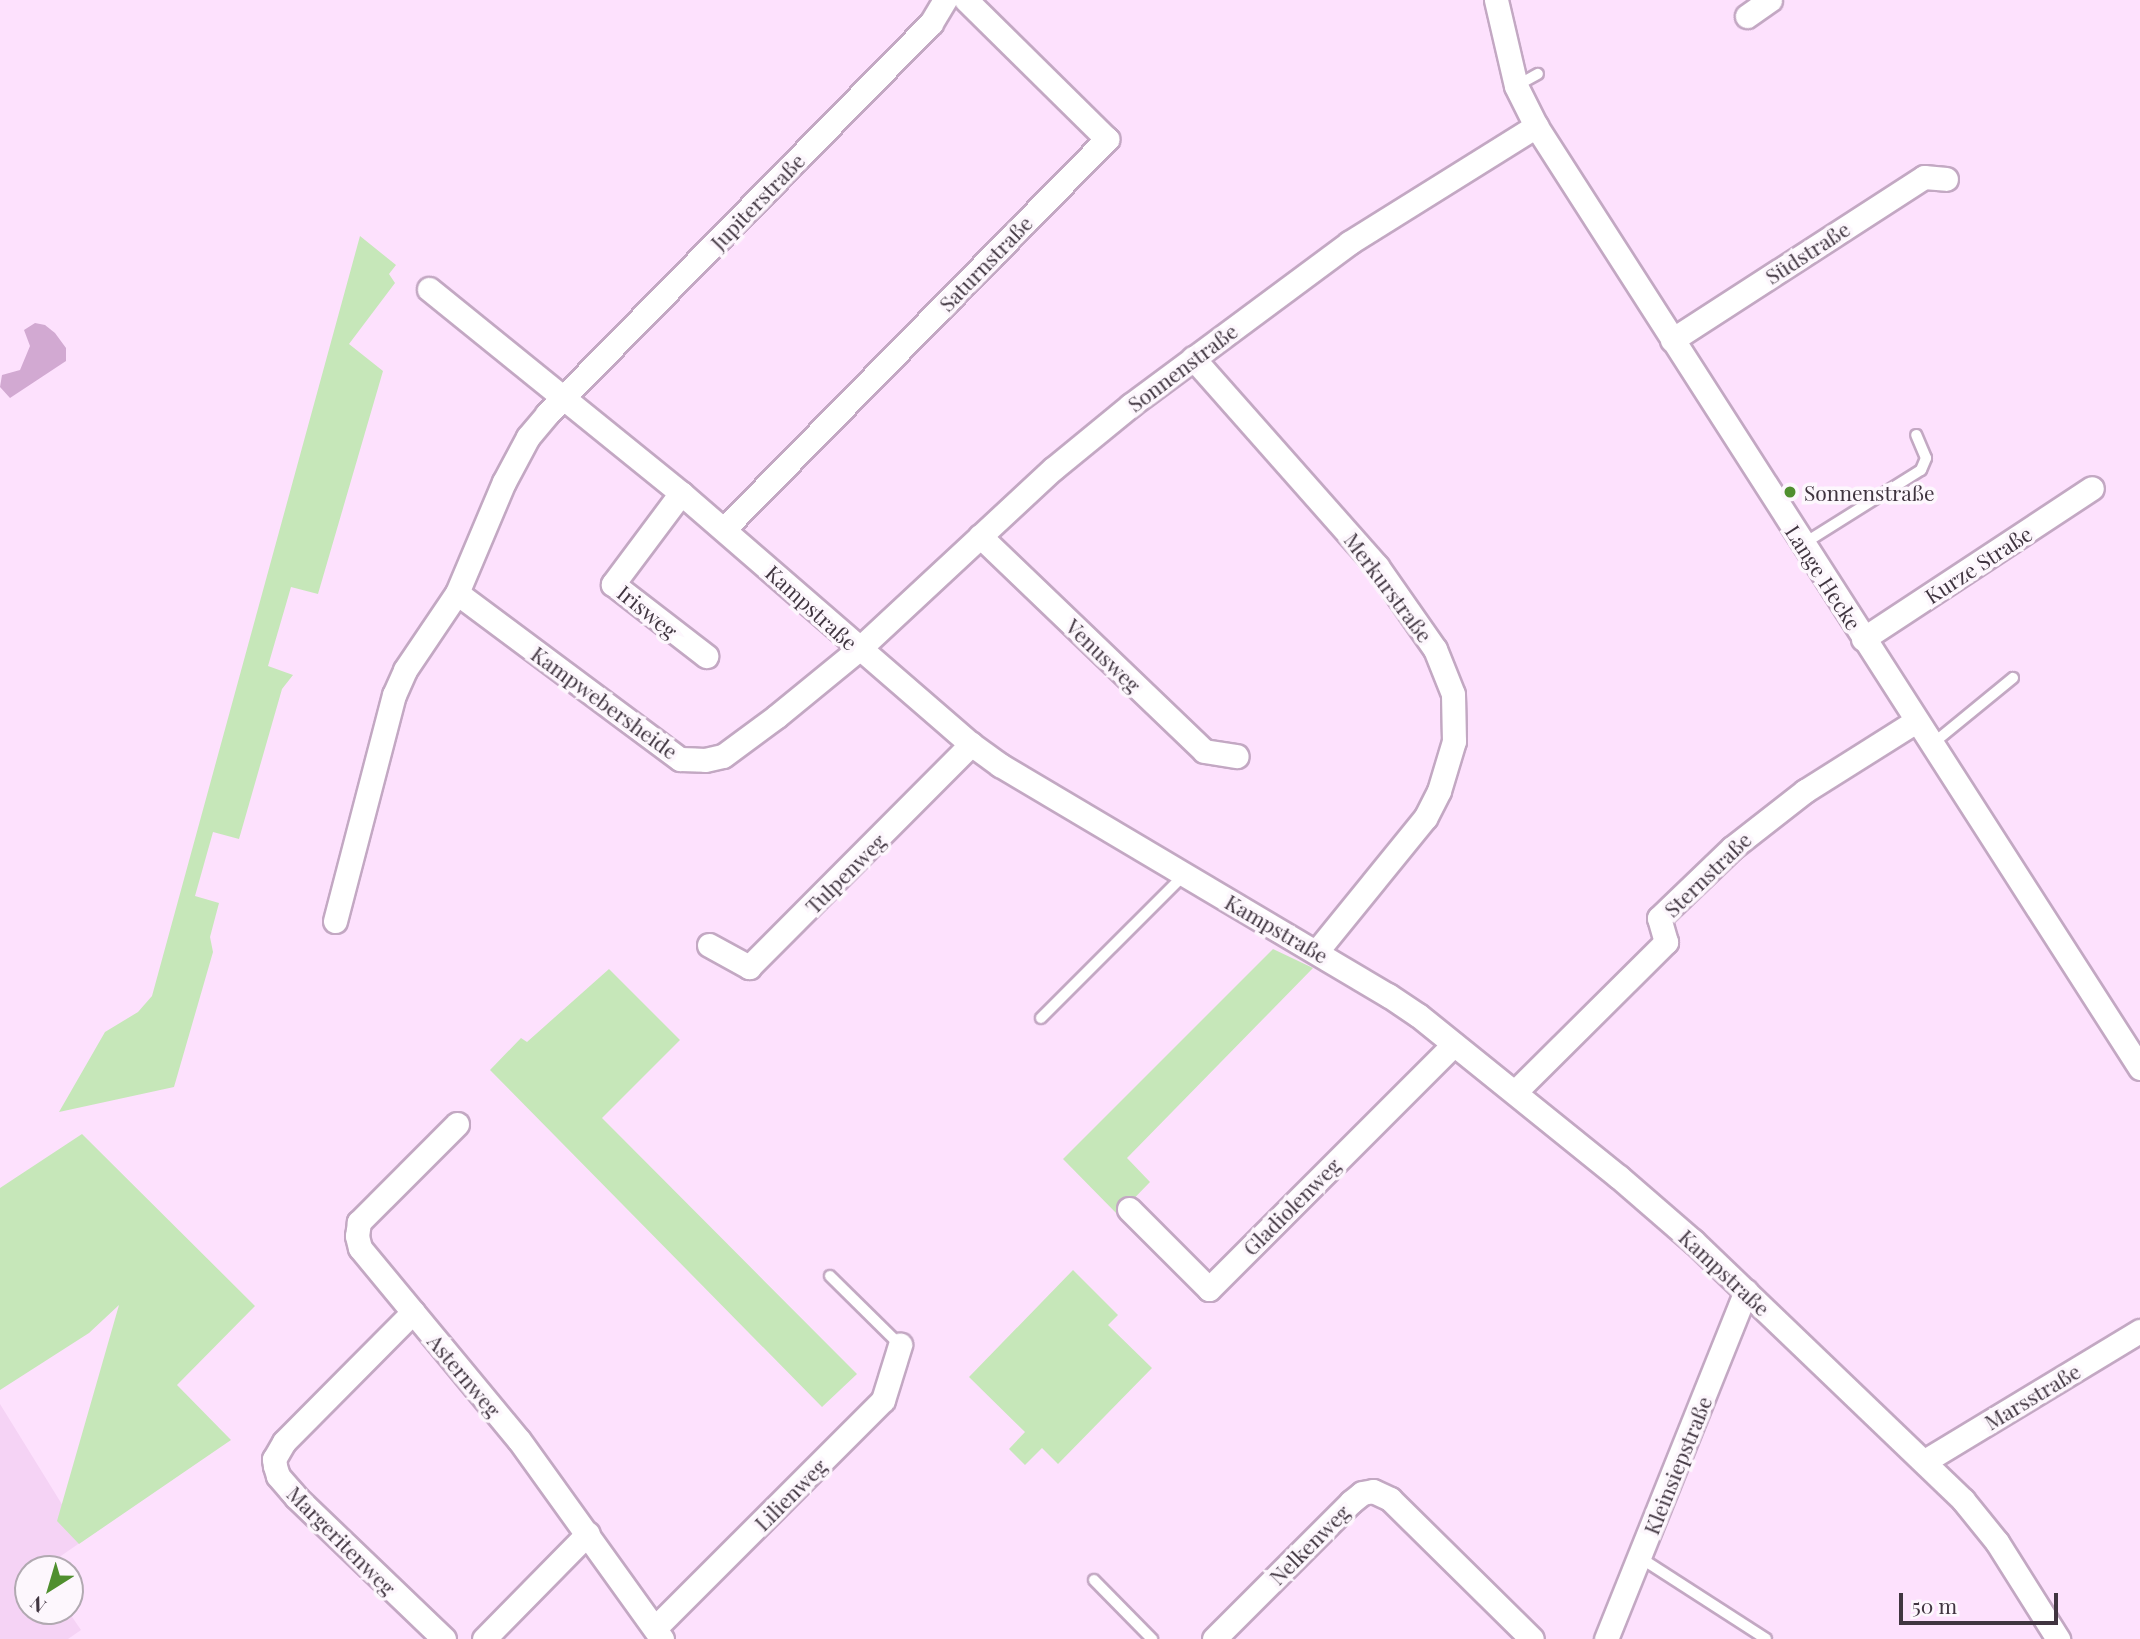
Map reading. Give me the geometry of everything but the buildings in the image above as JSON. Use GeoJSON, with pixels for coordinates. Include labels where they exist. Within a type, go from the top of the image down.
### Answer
{"type":"FeatureCollection","features":[{"type":"Feature","properties":{"kind":"street","name":"Jupiterstraße"},"geometry":{"type":"LineString","coordinates":[[564,397],[931,23],[945,0]]}},
{"type":"Feature","properties":{"kind":"street","name":"Saturnstraße"},"geometry":{"type":"LineString","coordinates":[[724,529],[1107,139],[965,0]]}},
{"type":"Feature","properties":{"kind":"street","name":"Lange Hecke"},"geometry":{"type":"LineString","coordinates":[[1496,0],[1516,86],[1536,126],[2140,1068]]}},
{"type":"Feature","properties":{"kind":"street"},"geometry":{"type":"LineString","coordinates":[[1747,16],[1770,0]]}},
{"type":"Feature","properties":{"kind":"street","name":"Sonnenstraße"},"geometry":{"type":"LineString","coordinates":[[859,649],[1054,468],[1193,358],[1349,243],[1536,126]]}},
{"type":"Feature","properties":{"kind":"street","name":"Südstraße"},"geometry":{"type":"LineString","coordinates":[[1672,340],[1924,177],[1946,179]]}},
{"type":"Feature","properties":{"kind":"street","name":"Kampstraße"},"geometry":{"type":"LineString","coordinates":[[429,289],[724,529],[971,744],[1000,765],[1317,951],[1398,1002],[1619,1177],[1746,1291],[1925,1461],[1997,1542],[2058,1639]]}},
{"type":"Feature","properties":{"kind":"street","name":"Merkurstraße"},"geometry":{"type":"LineString","coordinates":[[1193,358],[1377,566],[1435,649],[1453,694],[1454,741],[1448,766],[1425,818],[1317,951]]}},
{"type":"Feature","properties":{"kind":"street"},"geometry":{"type":"LineString","coordinates":[[335,921],[394,695],[405,670],[457,593],[515,459],[528,437],[564,397]]}},
{"type":"Feature","properties":{"kind":"street","name":"Kurze Straße"},"geometry":{"type":"LineString","coordinates":[[1863,639],[2092,488]]}},
{"type":"Feature","properties":{"kind":"street","name":"Irisweg"},"geometry":{"type":"LineString","coordinates":[[681,493],[613,584],[706,656]]}},
{"type":"Feature","properties":{"kind":"street","name":"Venusweg"},"geometry":{"type":"LineString","coordinates":[[980,536],[1204,751],[1237,756]]}},
{"type":"Feature","properties":{"kind":"street","name":"Kampwebersheide"},"geometry":{"type":"LineString","coordinates":[[457,593],[680,759],[705,760],[723,756],[859,649]]}},
{"type":"Feature","properties":{"kind":"street","name":"Sternstraße"},"geometry":{"type":"LineString","coordinates":[[1516,1093],[1665,942],[1659,918],[1732,848],[1805,791],[1916,721]]}},
{"type":"Feature","properties":{"kind":"street","name":"Tulpenweg"},"geometry":{"type":"LineString","coordinates":[[709,946],[749,967],[971,744]]}},
{"type":"Feature","properties":{"kind":"street","name":"Gladiolenweg"},"geometry":{"type":"LineString","coordinates":[[1129,1209],[1209,1289],[1454,1044]]}},
{"type":"Feature","properties":{"kind":"street","name":"Asternweg"},"geometry":{"type":"LineString","coordinates":[[457,1124],[359,1222],[357,1236],[360,1248],[502,1418],[659,1634]]}},
{"type":"Feature","properties":{"kind":"street","name":"Kleinsiepstraße"},"geometry":{"type":"LineString","coordinates":[[1606,1639],[1746,1291]]}},
{"type":"Feature","properties":{"kind":"street","name":"Margeritenweg"},"geometry":{"type":"LineString","coordinates":[[413,1312],[284,1442],[274,1459],[278,1476],[296,1497],[444,1639]]}},
{"type":"Feature","properties":{"kind":"street","name":"Marsstraße"},"geometry":{"type":"LineString","coordinates":[[1925,1461],[2140,1331]]}},
{"type":"Feature","properties":{"kind":"street","name":"Lilienweg"},"geometry":{"type":"LineString","coordinates":[[659,1634],[883,1400],[900,1345]]}},
{"type":"Feature","properties":{"kind":"street","name":"Nelkenweg"},"geometry":{"type":"LineString","coordinates":[[1214,1639],[1351,1502],[1362,1493],[1373,1491],[1390,1499],[1532,1639]]}},
{"type":"Feature","properties":{"kind":"street"},"geometry":{"type":"LineString","coordinates":[[484,1639],[588,1533]]}},
{"type":"Feature","properties":{"kind":"lane"},"geometry":{"type":"LineString","coordinates":[[1516,86],[1538,74]]}},
{"type":"Feature","properties":{"kind":"lane"},"geometry":{"type":"LineString","coordinates":[[1803,544],[1921,470],[1926,458],[1916,435]]}},
{"type":"Feature","properties":{"kind":"lane"},"geometry":{"type":"LineString","coordinates":[[1931,745],[2013,678]]}},
{"type":"Feature","properties":{"kind":"lane"},"geometry":{"type":"LineString","coordinates":[[1041,1018],[1185,874]]}},
{"type":"Feature","properties":{"kind":"lane"},"geometry":{"type":"LineString","coordinates":[[830,1276],[900,1345]]}},
{"type":"Feature","properties":{"kind":"lane"},"geometry":{"type":"LineString","coordinates":[[1639,1557],[1766,1639]]}},
{"type":"Feature","properties":{"kind":"lane"},"geometry":{"type":"LineString","coordinates":[[1094,1580],[1153,1639]]}},
{"type":"Feature","properties":{"kind":"shaded area"},"geometry":{"type":"Polygon","coordinates":[[[35,323],[45,325],[55,333],[66,348],[66,361],[10,398],[0,387],[2,375],[20,370],[30,346],[24,330],[35,323]]]}},
{"type":"Feature","properties":{"kind":"shaded area"},"geometry":{"type":"Polygon","coordinates":[[[0,1404],[84,1540],[62,1555],[14,1555],[14,1625],[78,1625],[81,1630],[68,1639],[0,1639],[0,1404]]]}},
{"type":"Feature","properties":{"kind":"green space"},"geometry":{"type":"Polygon","coordinates":[[[360,236],[396,265],[389,274],[395,283],[349,344],[383,371],[318,594],[291,587],[268,666],[293,675],[282,689],[239,839],[213,832],[195,896],[219,903],[210,937],[213,952],[174,1087],[59,1112],[105,1032],[138,1012],[152,996],[360,236]]]}},
{"type":"Feature","properties":{"kind":"green space"},"geometry":{"type":"Polygon","coordinates":[[[1273,949],[1313,968],[1127,1158],[1150,1182],[1118,1215],[1063,1159],[1273,949]]]}},
{"type":"Feature","properties":{"kind":"green space"},"geometry":{"type":"Polygon","coordinates":[[[609,969],[680,1040],[602,1118],[857,1374],[822,1407],[490,1070],[521,1038],[527,1042],[609,969]]]}},
{"type":"Feature","properties":{"kind":"green space"},"geometry":{"type":"Polygon","coordinates":[[[82,1134],[255,1306],[177,1385],[231,1440],[79,1544],[57,1521],[119,1305],[89,1333],[0,1390],[0,1188],[82,1134]]]}},
{"type":"Feature","properties":{"kind":"green space"},"geometry":{"type":"Polygon","coordinates":[[[1073,1270],[1118,1315],[1108,1325],[1152,1368],[1058,1464],[1042,1448],[1025,1465],[1009,1449],[1025,1432],[969,1377],[1073,1270]]]}},
{"type":"Feature","properties":{"kind":"place","name":"Sonnenstraße"},"geometry":{"type":"Point","coordinates":[1790,492]}}]}
